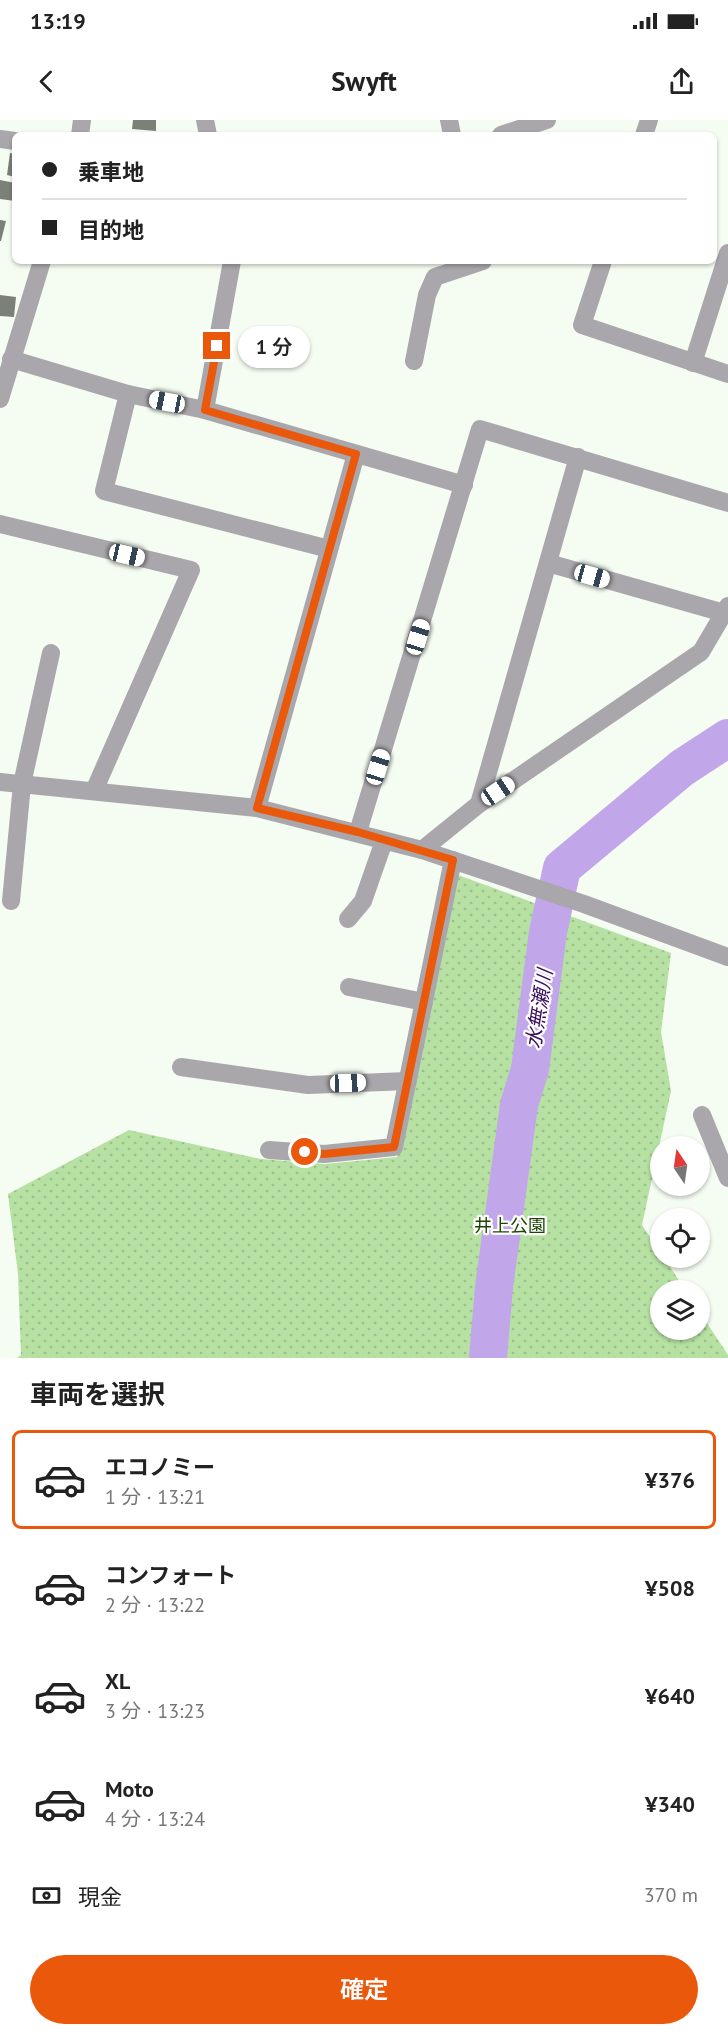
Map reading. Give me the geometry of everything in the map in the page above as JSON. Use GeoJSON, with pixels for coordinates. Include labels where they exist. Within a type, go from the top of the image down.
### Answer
{"type":"FeatureCollection","features":[{"type":"Feature","properties":{"kind":"street"},"geometry":{"type":"LineString","coordinates":[[510,132],[547,120]]}},
{"type":"Feature","properties":{"kind":"street"},"geometry":{"type":"LineString","coordinates":[[693,363],[728,253]]}},
{"type":"Feature","properties":{"kind":"street"},"geometry":{"type":"LineString","coordinates":[[0,399],[41,264]]}},
{"type":"Feature","properties":{"kind":"street"},"geometry":{"type":"LineString","coordinates":[[205,410],[231,264]]}},
{"type":"Feature","properties":{"kind":"street"},"geometry":{"type":"LineString","coordinates":[[414,361],[427,295],[435,277],[474,264]]}},
{"type":"Feature","properties":{"kind":"street"},"geometry":{"type":"LineString","coordinates":[[602,264],[582,325],[728,374]]}},
{"type":"Feature","properties":{"kind":"street"},"geometry":{"type":"LineString","coordinates":[[11,359],[128,394],[205,410],[464,485]]}},
{"type":"Feature","properties":{"kind":"street"},"geometry":{"type":"LineString","coordinates":[[128,394],[104,491],[329,549]]}},
{"type":"Feature","properties":{"kind":"street"},"geometry":{"type":"LineString","coordinates":[[358,832],[480,429],[728,503]]}},
{"type":"Feature","properties":{"kind":"street"},"geometry":{"type":"LineString","coordinates":[[257,808],[356,454]]}},
{"type":"Feature","properties":{"kind":"street"},"geometry":{"type":"LineString","coordinates":[[479,804],[578,457]]}},
{"type":"Feature","properties":{"kind":"street"},"geometry":{"type":"LineString","coordinates":[[0,525],[191,570],[94,791]]}},
{"type":"Feature","properties":{"kind":"street"},"geometry":{"type":"LineString","coordinates":[[422,849],[479,804],[701,652],[726,610],[548,563]]}},
{"type":"Feature","properties":{"kind":"street"},"geometry":{"type":"LineString","coordinates":[[11,901],[22,784],[51,653]]}},
{"type":"Feature","properties":{"kind":"street"},"geometry":{"type":"LineString","coordinates":[[0,782],[257,808],[358,832],[384,841],[422,849],[584,904],[728,957]]}},
{"type":"Feature","properties":{"kind":"street"},"geometry":{"type":"LineString","coordinates":[[348,919],[363,901],[384,841]]}},
{"type":"Feature","properties":{"kind":"street"},"geometry":{"type":"LineString","coordinates":[[269,1150],[324,1154],[394,1147],[453,860]]}},
{"type":"Feature","properties":{"kind":"street"},"geometry":{"type":"LineString","coordinates":[[349,987],[424,1002]]}},
{"type":"Feature","properties":{"kind":"street"},"geometry":{"type":"LineString","coordinates":[[180,1067],[308,1085],[408,1081]]}},
{"type":"Feature","properties":{"kind":"street"},"geometry":{"type":"LineString","coordinates":[[702,1115],[728,1178]]}},
{"type":"Feature","properties":{"kind":"green space","name":"井上公園"},"geometry":{"type":"Polygon","coordinates":[[[458,875],[671,953],[661,1032],[671,1091],[661,1136],[650,1136],[650,1188],[642,1225],[650,1237],[650,1268],[671,1268],[679,1280],[650,1280],[650,1340],[710,1340],[710,1328],[728,1358],[17,1358],[21,1355],[18,1274],[8,1194],[129,1130],[261,1159],[325,1164],[397,1157],[458,875]]]}},
{"type":"Feature","properties":{"kind":"building"},"geometry":{"type":"Polygon","coordinates":[[[133,120],[156,120],[156,131],[132,129],[133,120]]]}},
{"type":"Feature","properties":{"kind":"building"},"geometry":{"type":"Polygon","coordinates":[[[10,153],[12,153],[12,176],[7,175],[10,153]]]}},
{"type":"Feature","properties":{"kind":"building"},"geometry":{"type":"Polygon","coordinates":[[[0,180],[12,182],[12,201],[0,199],[0,180]]]}},
{"type":"Feature","properties":{"kind":"building"},"geometry":{"type":"Polygon","coordinates":[[[0,220],[6,221],[1,241],[0,241],[0,220]]]}},
{"type":"Feature","properties":{"kind":"building"},"geometry":{"type":"Polygon","coordinates":[[[0,295],[16,297],[14,317],[0,316],[0,295]]]}},
{"type":"Feature","properties":{"kind":"waterway","name":"水無瀬川"},"geometry":{"type":"LineString","coordinates":[[488,1358],[494,1287],[519,1105],[530,1069],[548,932],[562,868],[682,768],[728,738]]}},
{"type":"Feature","properties":{"kind":"route"},"geometry":{"type":"LineString","coordinates":[[217,346],[205,410],[356,454],[257,808],[358,832],[453,860],[394,1147],[324,1154],[305,1152]]}}]}
